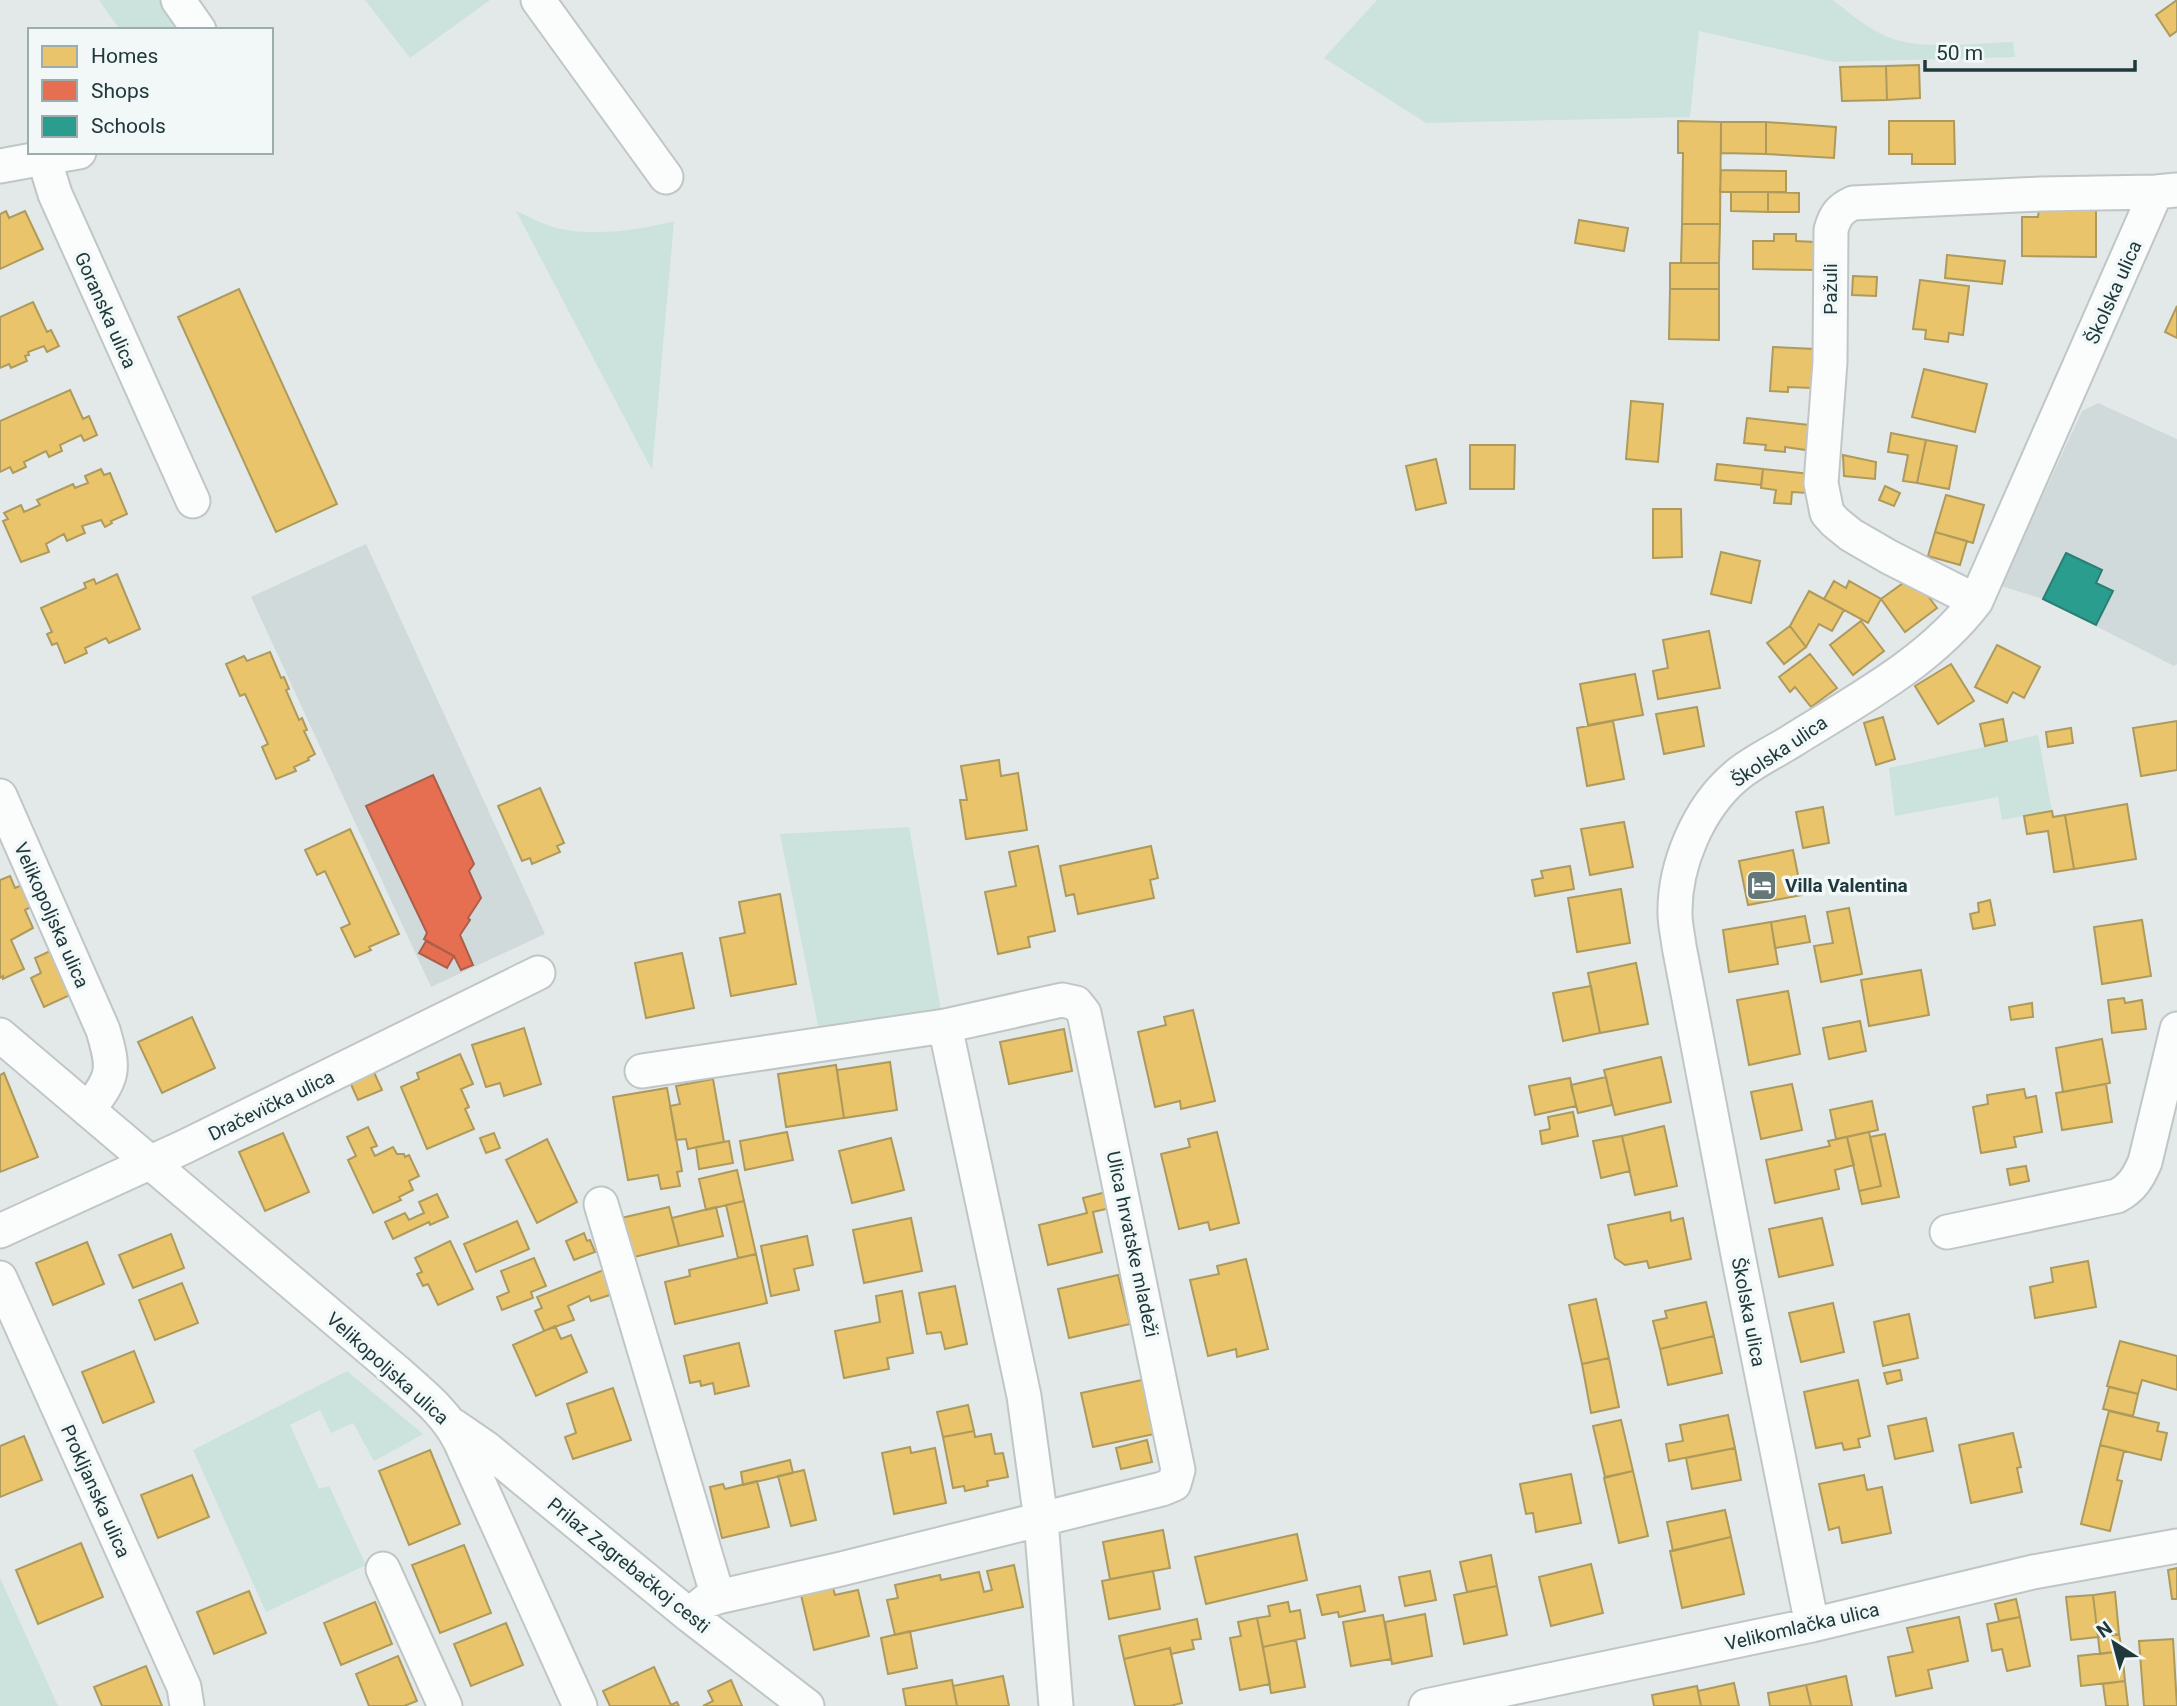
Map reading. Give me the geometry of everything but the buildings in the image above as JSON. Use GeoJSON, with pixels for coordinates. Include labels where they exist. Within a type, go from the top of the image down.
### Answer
{"type":"FeatureCollection","features":[{"type":"Feature","properties":{"kind":"street"},"geometry":{"type":"LineString","coordinates":[[178,0],[198,28]]}},
{"type":"Feature","properties":{"kind":"street"},"geometry":{"type":"LineString","coordinates":[[538,0],[666,177]]}},
{"type":"Feature","properties":{"kind":"street"},"geometry":{"type":"LineString","coordinates":[[0,166],[67,154]]}},
{"type":"Feature","properties":{"kind":"street","name":"Goranska ulica"},"geometry":{"type":"LineString","coordinates":[[44,158],[55,194],[86,266],[193,501]]}},
{"type":"Feature","properties":{"kind":"street","name":"Školska ulica"},"geometry":{"type":"LineString","coordinates":[[1812,1625],[1679,946],[1675,916],[1679,875],[1687,848],[1700,823],[1717,796],[1736,775],[1870,692],[1920,657],[1955,628],[1976,601],[2167,191]]}},
{"type":"Feature","properties":{"kind":"street","name":"Pažuli"},"geometry":{"type":"LineString","coordinates":[[1976,601],[1861,540],[1835,523],[1827,513],[1821,483],[1830,362],[1831,230],[1835,216],[1842,208],[1853,203],[2167,191]]}},
{"type":"Feature","properties":{"kind":"street","name":"Velikopoljska ulica"},"geometry":{"type":"LineString","coordinates":[[0,796],[103,1030],[112,1060],[108,1083],[88,1110]]}},
{"type":"Feature","properties":{"kind":"street","name":"Dračevička ulica"},"geometry":{"type":"LineString","coordinates":[[0,1231],[150,1163],[538,973]]}},
{"type":"Feature","properties":{"kind":"street","name":"Ulica hrvatske mladeži"},"geometry":{"type":"LineString","coordinates":[[642,1071],[946,1027],[1062,1000],[1076,1003],[1084,1013],[1178,1470],[1174,1483],[1162,1489],[718,1597],[706,1601],[689,1615]]}},
{"type":"Feature","properties":{"kind":"street"},"geometry":{"type":"LineString","coordinates":[[946,1027],[1024,1395],[1041,1520],[1056,1706]]}},
{"type":"Feature","properties":{"kind":"street"},"geometry":{"type":"LineString","coordinates":[[1947,1232],[2117,1196],[2127,1191],[2137,1180],[2145,1162],[2177,1029]]}},
{"type":"Feature","properties":{"kind":"street","name":"Velikopoljska ulica"},"geometry":{"type":"LineString","coordinates":[[0,1035],[396,1371],[434,1404],[452,1424],[580,1706]]}},
{"type":"Feature","properties":{"kind":"street","name":"Prilaz Zagrebačkoj cesti"},"geometry":{"type":"LineString","coordinates":[[601,1204],[718,1597]]}},
{"type":"Feature","properties":{"kind":"street","name":"Prokljanska ulica"},"geometry":{"type":"LineString","coordinates":[[0,1278],[184,1687],[187,1706]]}},
{"type":"Feature","properties":{"kind":"street","name":"Prilaz Zagrebačkoj cesti"},"geometry":{"type":"LineString","coordinates":[[452,1424],[486,1448],[689,1615],[807,1706]]}},
{"type":"Feature","properties":{"kind":"street","name":"Velikomlačka ulica"},"geometry":{"type":"LineString","coordinates":[[1426,1706],[1812,1625],[2033,1572],[2177,1546]]}},
{"type":"Feature","properties":{"kind":"street"},"geometry":{"type":"LineString","coordinates":[[383,1569],[445,1706]]}},
{"type":"Feature","properties":{"kind":"shaded area"},"geometry":{"type":"Polygon","coordinates":[[[2098,403],[2177,439],[2177,664],[2174,666],[2043,599],[2001,586],[2082,411],[2098,403]]]}},
{"type":"Feature","properties":{"kind":"shaded area"},"geometry":{"type":"Polygon","coordinates":[[[366,544],[545,934],[431,987],[251,597],[366,544]]]}},
{"type":"Feature","properties":{"kind":"green space"},"geometry":{"type":"Polygon","coordinates":[[[99,0],[164,0],[184,28],[119,28],[99,0]]]}},
{"type":"Feature","properties":{"kind":"green space"},"geometry":{"type":"Polygon","coordinates":[[[365,0],[490,0],[410,58],[365,0]]]}},
{"type":"Feature","properties":{"kind":"green space"},"geometry":{"type":"Polygon","coordinates":[[[1377,0],[1833,0],[1869,27],[1893,39],[1936,45],[2013,42],[2015,57],[1835,62],[1699,31],[1690,117],[1426,123],[1324,58],[1377,0]]]}},
{"type":"Feature","properties":{"kind":"green space"},"geometry":{"type":"Polygon","coordinates":[[[516,211],[547,225],[577,231],[610,232],[674,221],[652,470],[516,211]]]}},
{"type":"Feature","properties":{"kind":"green space"},"geometry":{"type":"Polygon","coordinates":[[[2038,735],[2052,811],[2002,820],[1998,797],[1895,816],[1889,768],[2038,735]]]}},
{"type":"Feature","properties":{"kind":"green space"},"geometry":{"type":"Polygon","coordinates":[[[909,827],[941,1011],[819,1030],[780,834],[909,827]]]}},
{"type":"Feature","properties":{"kind":"green space"},"geometry":{"type":"Polygon","coordinates":[[[347,1371],[423,1434],[374,1461],[353,1423],[331,1433],[320,1410],[290,1425],[319,1489],[329,1486],[366,1565],[266,1612],[193,1450],[347,1371]]]}},
{"type":"Feature","properties":{"kind":"green space"},"geometry":{"type":"Polygon","coordinates":[[[0,1578],[58,1706],[0,1706],[0,1578]]]}},
{"type":"Feature","properties":{"kind":"place","name":"Villa Valentina"},"geometry":{"type":"Point","coordinates":[1762,885]}}]}
